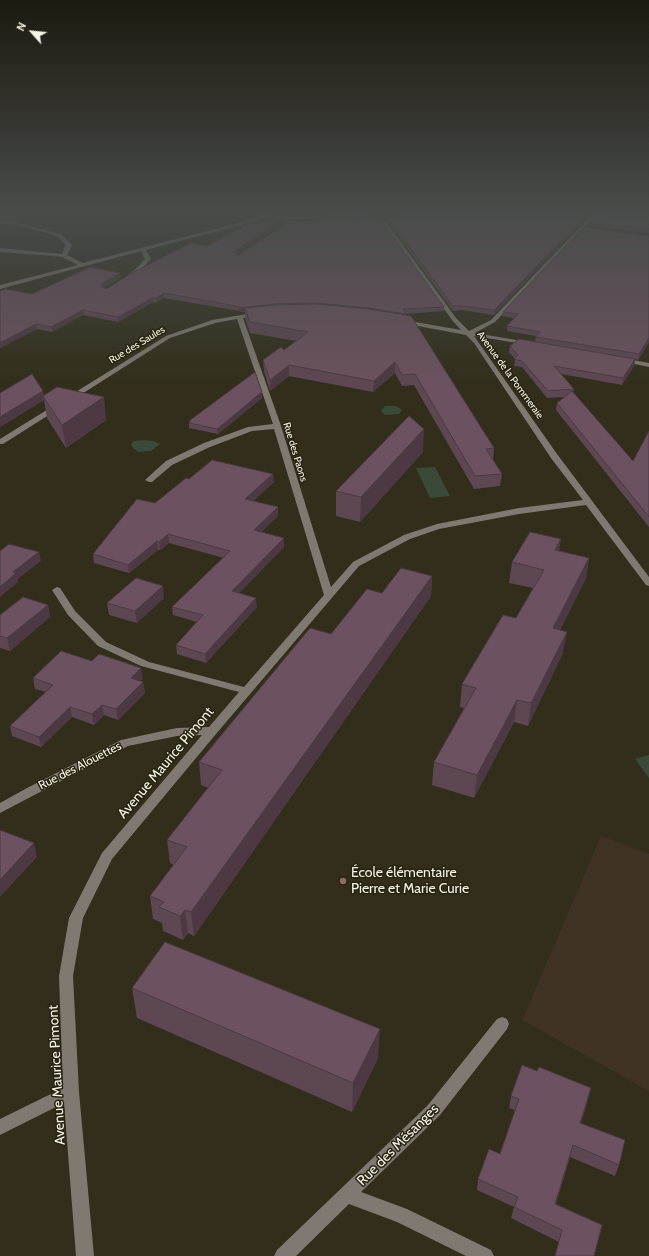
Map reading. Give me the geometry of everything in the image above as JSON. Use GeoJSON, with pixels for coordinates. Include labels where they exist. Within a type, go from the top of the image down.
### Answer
{"type":"FeatureCollection","features":[{"type":"Feature","properties":{"kind":"street"},"geometry":{"type":"LineString","coordinates":[[0,287],[68,270]]}},
{"type":"Feature","properties":{"kind":"street"},"geometry":{"type":"LineString","coordinates":[[118,283],[138,270]]}},
{"type":"Feature","properties":{"kind":"street","name":"Avenue de la Pommeraie"},"geometry":{"type":"LineString","coordinates":[[418,270],[454,319],[476,342],[554,456],[649,583]]}},
{"type":"Feature","properties":{"kind":"street"},"geometry":{"type":"LineString","coordinates":[[468,334],[493,321],[544,270]]}},
{"type":"Feature","properties":{"kind":"street","name":"Rue des Saules"},"geometry":{"type":"LineString","coordinates":[[0,442],[168,337],[214,321],[239,316],[267,313]]}},
{"type":"Feature","properties":{"kind":"street","name":"Rue des Paons"},"geometry":{"type":"LineString","coordinates":[[239,316],[277,426],[329,595]]}},
{"type":"Feature","properties":{"kind":"street"},"geometry":{"type":"LineString","coordinates":[[399,321],[537,346]]}},
{"type":"Feature","properties":{"kind":"street"},"geometry":{"type":"LineString","coordinates":[[612,359],[649,365]]}},
{"type":"Feature","properties":{"kind":"street"},"geometry":{"type":"LineString","coordinates":[[149,480],[169,463],[207,445],[251,429],[277,426]]}},
{"type":"Feature","properties":{"kind":"street","name":"Avenue Maurice Pimont"},"geometry":{"type":"LineString","coordinates":[[85,1256],[71,1092],[66,976],[76,918],[107,856],[212,731],[356,564],[407,537],[437,527],[519,511],[589,502]]}},
{"type":"Feature","properties":{"kind":"street"},"geometry":{"type":"LineString","coordinates":[[57,590],[71,613],[102,644],[145,664],[247,691]]}},
{"type":"Feature","properties":{"kind":"street","name":"Rue des Alouettes"},"geometry":{"type":"LineString","coordinates":[[0,810],[30,791],[125,743],[177,732],[212,731]]}},
{"type":"Feature","properties":{"kind":"street","name":"Rue des Mésanges"},"geometry":{"type":"LineString","coordinates":[[283,1256],[434,1110],[502,1024]]}},
{"type":"Feature","properties":{"kind":"street"},"geometry":{"type":"LineString","coordinates":[[0,1127],[71,1092]]}},
{"type":"Feature","properties":{"kind":"street"},"geometry":{"type":"LineString","coordinates":[[347,1195],[401,1215],[485,1256]]}},
{"type":"Feature","properties":{"kind":"shaded area"},"geometry":{"type":"Polygon","coordinates":[[[601,836],[649,854],[649,1091],[522,1020],[601,836]]]}},
{"type":"Feature","properties":{"kind":"green space"},"geometry":{"type":"Polygon","coordinates":[[[385,406],[396,406],[402,410],[399,414],[385,415],[381,411],[385,406]]]}},
{"type":"Feature","properties":{"kind":"green space"},"geometry":{"type":"Polygon","coordinates":[[[134,441],[154,441],[160,444],[151,451],[138,452],[131,444],[134,441]]]}},
{"type":"Feature","properties":{"kind":"green space"},"geometry":{"type":"Polygon","coordinates":[[[435,467],[450,496],[430,498],[416,468],[435,467]]]}},
{"type":"Feature","properties":{"kind":"green space"},"geometry":{"type":"Polygon","coordinates":[[[649,755],[649,778],[635,759],[649,755]]]}},
{"type":"Feature","properties":{"kind":"building"},"geometry":{"type":"Polygon","coordinates":[[[84,270],[103,270],[120,273],[101,284],[102,287],[106,289],[139,270],[417,270],[444,307],[403,309],[406,314],[369,308],[316,303],[274,304],[239,308],[241,307],[164,293],[118,317],[83,310],[51,327],[36,324],[0,343],[0,291],[6,289],[32,294],[84,270]]]}},
{"type":"Feature","properties":{"kind":"building"},"geometry":{"type":"Polygon","coordinates":[[[426,270],[533,270],[494,310],[453,306],[426,270]]]}},
{"type":"Feature","properties":{"kind":"building"},"geometry":{"type":"Polygon","coordinates":[[[543,270],[649,270],[649,338],[639,354],[536,337],[540,332],[507,326],[518,314],[503,312],[543,270]]]}},
{"type":"Feature","properties":{"kind":"building"},"geometry":{"type":"Polygon","coordinates":[[[316,304],[369,309],[411,316],[494,448],[486,449],[502,474],[475,476],[415,374],[402,375],[395,362],[374,381],[289,365],[270,380],[263,360],[281,347],[284,350],[308,332],[250,322],[245,308],[274,305],[316,304]]]}},
{"type":"Feature","properties":{"kind":"building"},"geometry":{"type":"Polygon","coordinates":[[[519,339],[635,359],[623,378],[554,366],[574,389],[548,391],[522,361],[514,359],[518,355],[510,346],[519,339]]]}},
{"type":"Feature","properties":{"kind":"building"},"geometry":{"type":"Polygon","coordinates":[[[255,372],[262,392],[217,429],[189,423],[191,421],[189,421],[255,372]]]}},
{"type":"Feature","properties":{"kind":"building"},"geometry":{"type":"Polygon","coordinates":[[[32,374],[43,391],[0,417],[0,393],[32,374]]]}},
{"type":"Feature","properties":{"kind":"building"},"geometry":{"type":"Polygon","coordinates":[[[57,387],[104,397],[62,425],[43,396],[57,387]]]}},
{"type":"Feature","properties":{"kind":"building"},"geometry":{"type":"Polygon","coordinates":[[[572,391],[633,461],[649,431],[649,517],[557,403],[572,391]]]}},
{"type":"Feature","properties":{"kind":"building"},"geometry":{"type":"Polygon","coordinates":[[[409,416],[424,429],[361,497],[336,491],[409,416]]]}},
{"type":"Feature","properties":{"kind":"building"},"geometry":{"type":"Polygon","coordinates":[[[212,460],[273,474],[245,499],[278,507],[254,530],[284,538],[232,591],[256,598],[205,654],[176,645],[203,615],[172,607],[230,551],[168,534],[159,542],[157,541],[128,565],[93,554],[137,499],[155,503],[186,478],[189,479],[212,460]]]}},
{"type":"Feature","properties":{"kind":"building"},"geometry":{"type":"Polygon","coordinates":[[[530,532],[561,539],[555,550],[589,558],[553,628],[567,632],[531,703],[517,700],[477,775],[434,762],[476,688],[462,684],[503,615],[516,618],[544,570],[512,562],[530,532]]]}},
{"type":"Feature","properties":{"kind":"building"},"geometry":{"type":"Polygon","coordinates":[[[9,544],[39,552],[13,572],[16,573],[0,587],[0,551],[9,544]]]}},
{"type":"Feature","properties":{"kind":"building"},"geometry":{"type":"Polygon","coordinates":[[[401,568],[432,576],[191,912],[185,910],[180,916],[159,907],[164,902],[150,896],[187,847],[167,840],[222,770],[199,762],[310,628],[331,634],[367,589],[382,593],[401,568]]]}},
{"type":"Feature","properties":{"kind":"building"},"geometry":{"type":"Polygon","coordinates":[[[136,578],[163,586],[135,611],[107,603],[136,578]]]}},
{"type":"Feature","properties":{"kind":"building"},"geometry":{"type":"Polygon","coordinates":[[[23,597],[48,605],[7,638],[0,636],[0,615],[23,597]]]}},
{"type":"Feature","properties":{"kind":"building"},"geometry":{"type":"Polygon","coordinates":[[[61,651],[92,661],[99,654],[141,668],[131,678],[143,682],[116,709],[102,705],[92,714],[70,707],[39,737],[10,726],[53,685],[33,678],[61,651]]]}},
{"type":"Feature","properties":{"kind":"building"},"geometry":{"type":"Polygon","coordinates":[[[0,830],[34,843],[0,880],[0,830]]]}},
{"type":"Feature","properties":{"kind":"building"},"geometry":{"type":"Polygon","coordinates":[[[165,942],[380,1029],[353,1083],[132,988],[165,942]]]}},
{"type":"Feature","properties":{"kind":"building"},"geometry":{"type":"Polygon","coordinates":[[[522,1065],[537,1071],[539,1067],[591,1088],[580,1123],[625,1140],[619,1165],[573,1145],[555,1204],[602,1225],[594,1256],[555,1256],[562,1230],[514,1207],[518,1197],[478,1179],[489,1149],[500,1154],[519,1099],[511,1096],[522,1065]]]}},
{"type":"Feature","properties":{"kind":"place","name":"École élémentaire Pierre et Marie Curie"},"geometry":{"type":"Point","coordinates":[343,881]}}]}
